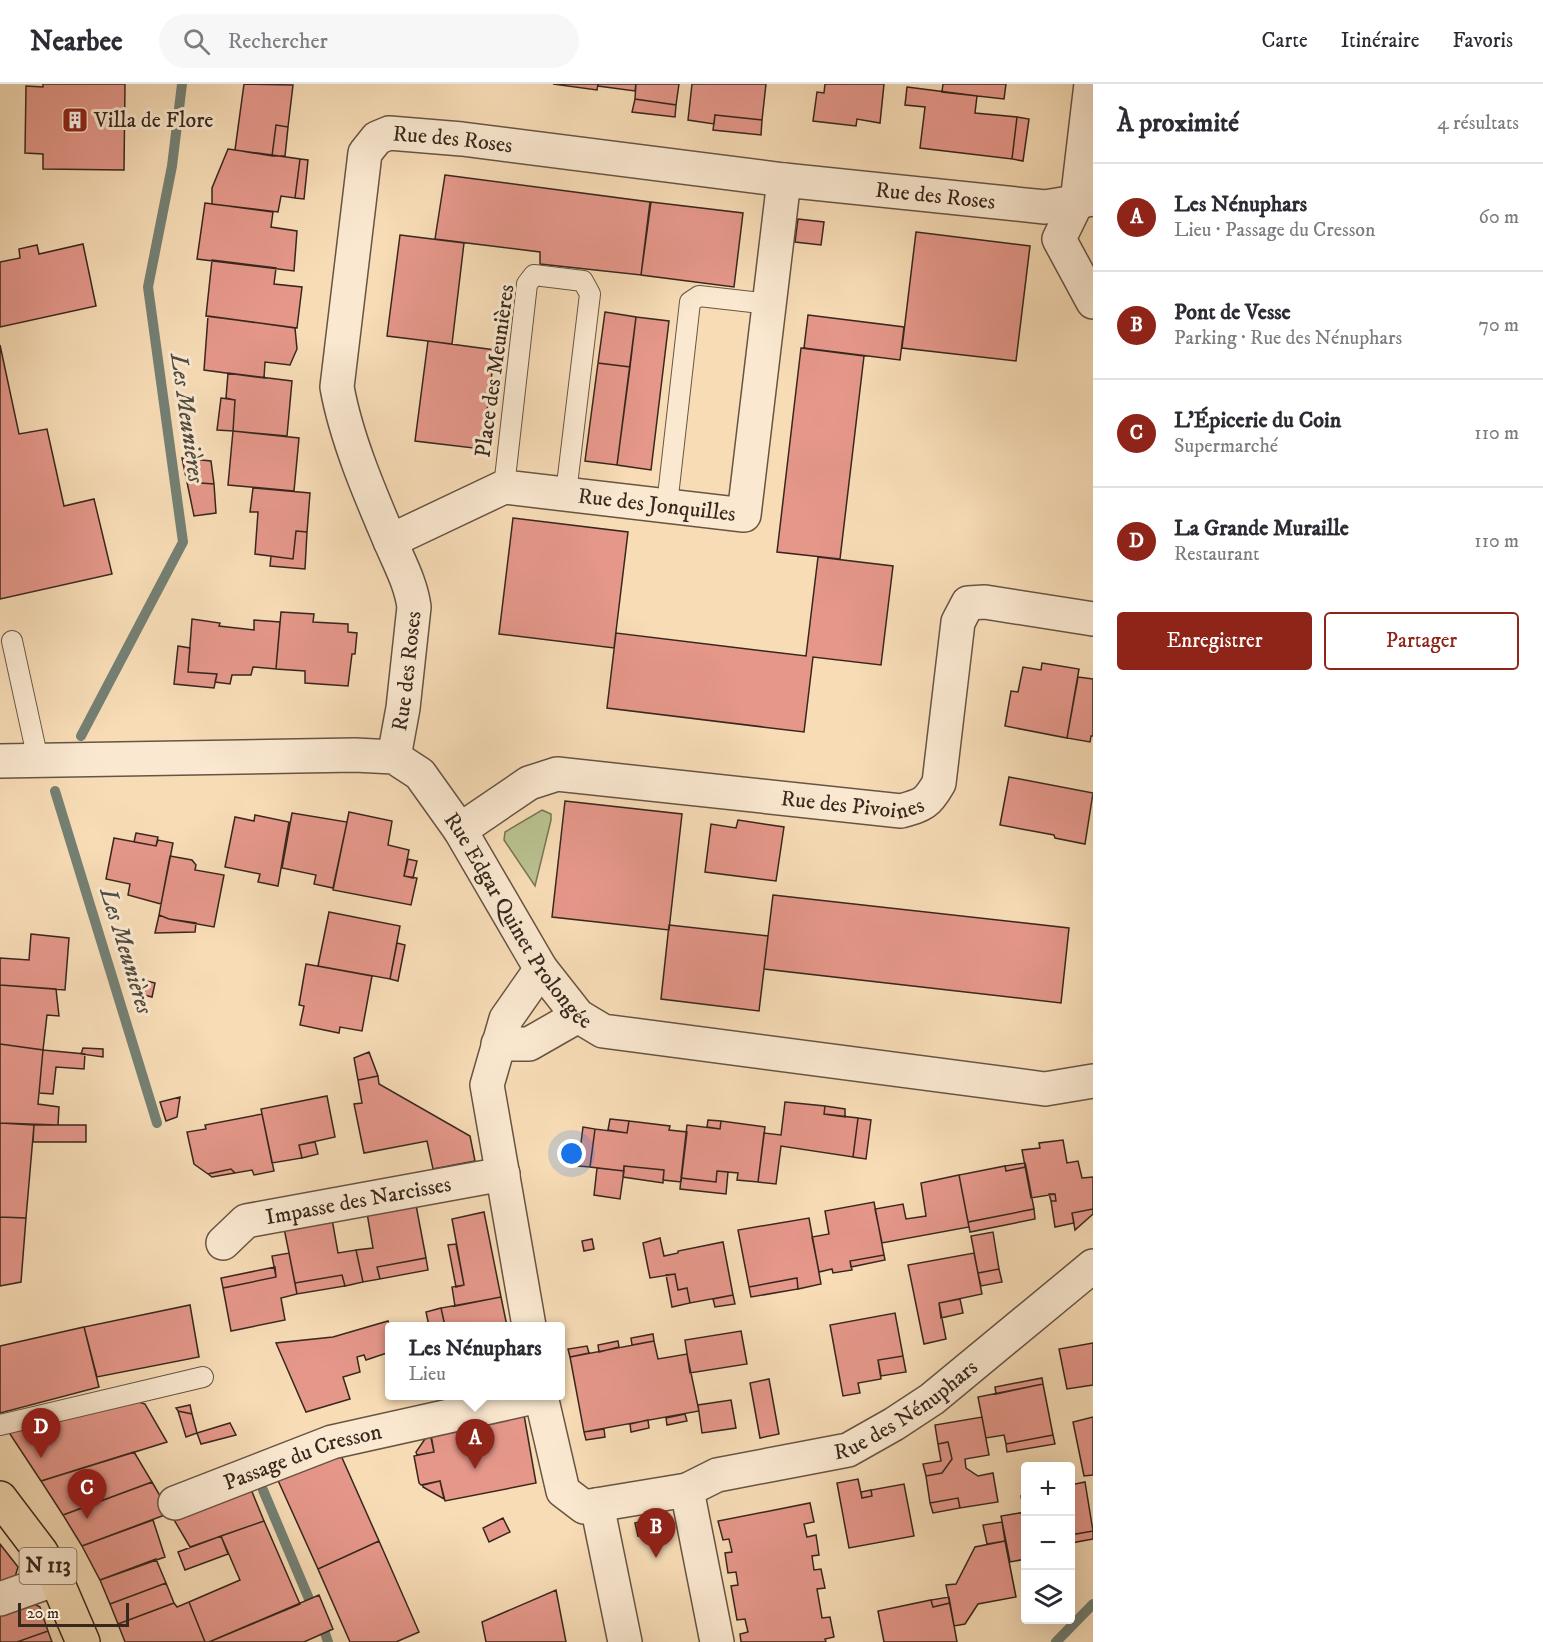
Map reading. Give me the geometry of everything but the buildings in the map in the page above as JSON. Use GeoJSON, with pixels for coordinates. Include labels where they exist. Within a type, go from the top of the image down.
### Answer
{"type":"FeatureCollection","features":[{"type":"Feature","properties":{"kind":"main road","name":"N 113"},"geometry":{"type":"LineString","coordinates":[[0,1498],[41,1552],[56,1579],[83,1642]]}},
{"type":"Feature","properties":{"kind":"street"},"geometry":{"type":"LineString","coordinates":[[1090,84],[1085,200],[1059,239],[1093,302]]}},
{"type":"Feature","properties":{"kind":"street","name":"Rue des Roses"},"geometry":{"type":"LineString","coordinates":[[394,757],[403,708],[414,607],[412,591],[342,418],[337,387],[365,153],[376,138],[389,133],[462,139],[784,180],[1045,207],[1085,200]]}},
{"type":"Feature","properties":{"kind":"street","name":"Rue des Jonquilles"},"geometry":{"type":"LineString","coordinates":[[504,487],[744,515],[784,180]]}},
{"type":"Feature","properties":{"kind":"street"},"geometry":{"type":"LineString","coordinates":[[390,541],[504,487]]}},
{"type":"Feature","properties":{"kind":"street","name":"Rue des Pivoines"},"geometry":{"type":"LineString","coordinates":[[460,830],[529,783],[557,774],[901,811],[920,806],[931,796],[939,783],[958,622],[968,603],[985,602],[1093,618]]}},
{"type":"Feature","properties":{"kind":"street"},"geometry":{"type":"LineString","coordinates":[[0,761],[355,755],[394,757]]}},
{"type":"Feature","properties":{"kind":"street","name":"Rue Edgar Quinet Prolongée"},"geometry":{"type":"LineString","coordinates":[[394,757],[420,774],[460,830],[541,969],[578,1016],[603,1031],[1045,1089],[1093,1081]]}},
{"type":"Feature","properties":{"kind":"street"},"geometry":{"type":"LineString","coordinates":[[528,1322],[487,1084],[506,1019],[541,969]]}},
{"type":"Feature","properties":{"kind":"street"},"geometry":{"type":"LineString","coordinates":[[498,1044],[529,1044],[578,1016]]}},
{"type":"Feature","properties":{"kind":"street","name":"Impasse des Narcisses"},"geometry":{"type":"LineString","coordinates":[[223,1243],[246,1221],[502,1174]]}},
{"type":"Feature","properties":{"kind":"street","name":"Rue des Nénuphars"},"geometry":{"type":"LineString","coordinates":[[541,1400],[563,1491],[584,1507],[687,1490],[717,1475],[848,1450],[932,1399],[1093,1266]]}},
{"type":"Feature","properties":{"kind":"street","name":"Passage du Cresson"},"geometry":{"type":"LineString","coordinates":[[175,1503],[332,1442],[518,1400]]}},
{"type":"Feature","properties":{"kind":"street"},"geometry":{"type":"LineString","coordinates":[[687,1490],[717,1642]]}},
{"type":"Feature","properties":{"kind":"street"},"geometry":{"type":"LineString","coordinates":[[597,1505],[626,1642]]}},
{"type":"Feature","properties":{"kind":"street"},"geometry":{"type":"LineString","coordinates":[[0,1599],[56,1579]]}},
{"type":"Feature","properties":{"kind":"lane","name":"Place des Meunières"},"geometry":{"type":"LineString","coordinates":[[504,487],[527,284],[534,275],[583,281],[590,294],[566,493]]}},
{"type":"Feature","properties":{"kind":"lane"},"geometry":{"type":"LineString","coordinates":[[668,506],[690,302],[699,296],[769,304]]}},
{"type":"Feature","properties":{"kind":"lane"},"geometry":{"type":"LineString","coordinates":[[12,642],[38,760]]}},
{"type":"Feature","properties":{"kind":"lane"},"geometry":{"type":"LineString","coordinates":[[0,1425],[203,1377]]}},
{"type":"Feature","properties":{"kind":"green space"},"geometry":{"type":"Polygon","coordinates":[[[542,810],[551,814],[551,820],[535,886],[504,840],[505,832],[542,810]]]}},
{"type":"Feature","properties":{"kind":"waterway","name":"Les Meunières"},"geometry":{"type":"LineString","coordinates":[[81,736],[183,542],[148,287],[172,166],[182,84]]}},
{"type":"Feature","properties":{"kind":"waterway","name":"Les Meunières"},"geometry":{"type":"LineString","coordinates":[[55,791],[157,1123]]}},
{"type":"Feature","properties":{"kind":"waterway","name":"Les Meunières"},"geometry":{"type":"LineString","coordinates":[[263,1490],[309,1599]]}},
{"type":"Feature","properties":{"kind":"waterway"},"geometry":{"type":"LineString","coordinates":[[1056,1642],[1093,1604]]}},
{"type":"Feature","properties":{"kind":"waterway","name":"Les Meunières"},"geometry":{"type":"LineString","coordinates":[[325,1633],[328,1642]]}},
{"type":"Feature","properties":{"kind":"place","name":"Villa de Flore"},"geometry":{"type":"Point","coordinates":[75,120]}},
{"type":"Feature","properties":{"kind":"place","name":"La Grande Muraille"},"geometry":{"type":"Point","coordinates":[41,1458]}},
{"type":"Feature","properties":{"kind":"place","name":"Les Nénuphars"},"geometry":{"type":"Point","coordinates":[475,1469]}},
{"type":"Feature","properties":{"kind":"place","name":"L’Épicerie du Coin"},"geometry":{"type":"Point","coordinates":[87,1519]}},
{"type":"Feature","properties":{"kind":"place","name":"Pont de Vesse"},"geometry":{"type":"Point","coordinates":[656,1558]}}]}
